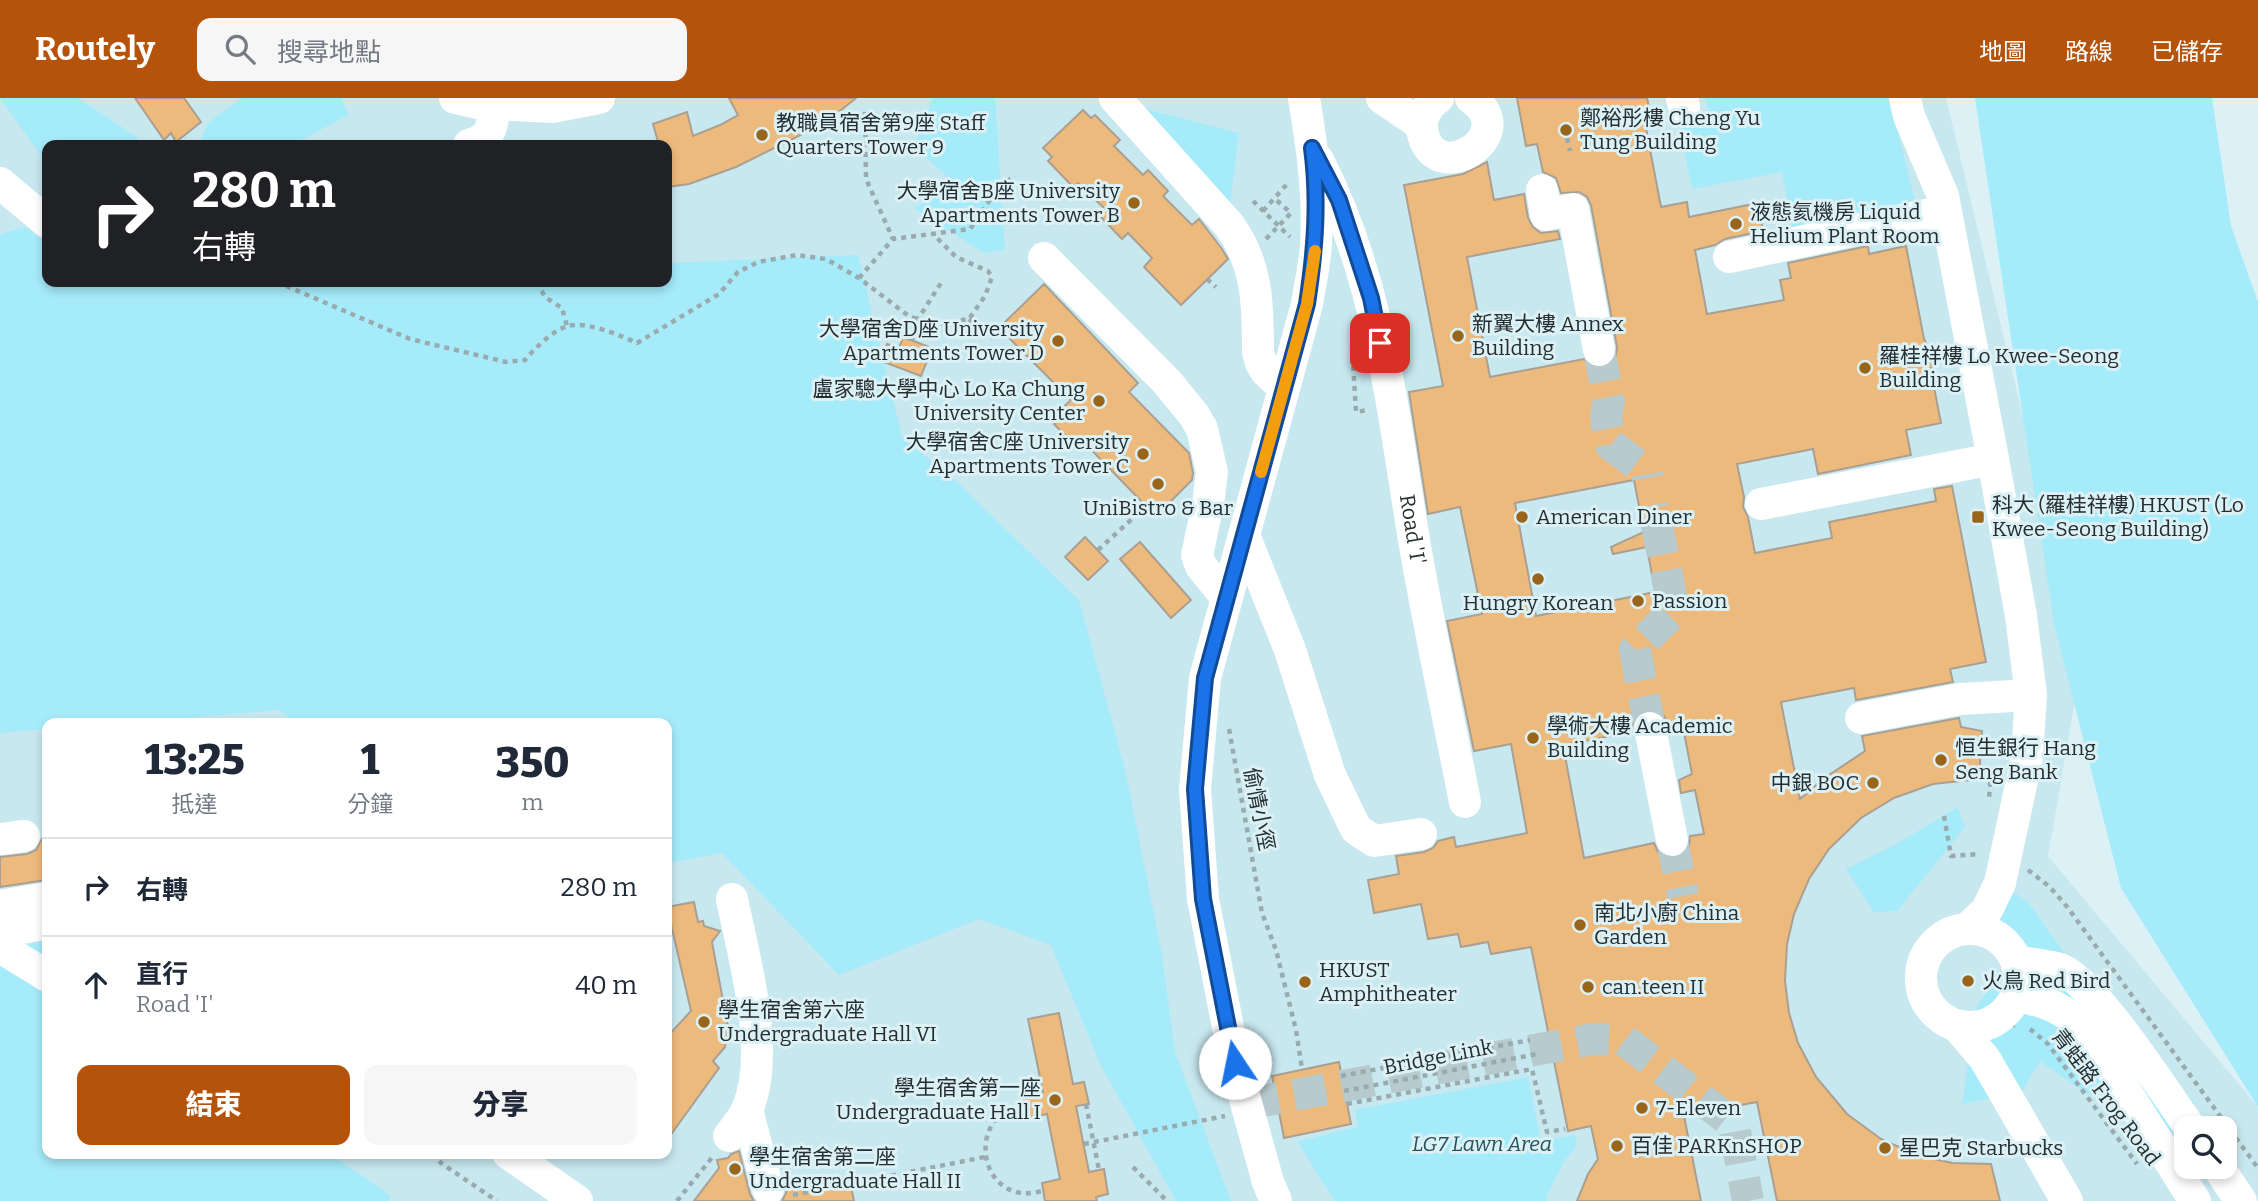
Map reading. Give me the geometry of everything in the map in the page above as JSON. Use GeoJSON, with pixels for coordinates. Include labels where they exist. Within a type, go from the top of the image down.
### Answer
{"type":"FeatureCollection","features":[{"type":"Feature","properties":{"kind":"street"},"geometry":{"type":"LineString","coordinates":[[456,98],[477,103],[552,107],[599,98]]}},
{"type":"Feature","properties":{"kind":"street"},"geometry":{"type":"LineString","coordinates":[[1115,98],[1242,242],[1255,283],[1258,352],[1261,363],[1284,388]]}},
{"type":"Feature","properties":{"kind":"street"},"geometry":{"type":"LineString","coordinates":[[1276,1201],[1268,1182],[1235,1063],[1203,899],[1195,789],[1205,678],[1307,304],[1316,245],[1315,174],[1304,98]]}},
{"type":"Feature","properties":{"kind":"street"},"geometry":{"type":"LineString","coordinates":[[1382,98],[1422,125]]}},
{"type":"Feature","properties":{"kind":"street"},"geometry":{"type":"LineString","coordinates":[[1438,98],[1424,113],[1422,125],[1426,142],[1433,151],[1455,158],[1465,156],[1482,142],[1486,132],[1486,120],[1481,108],[1471,98]]}},
{"type":"Feature","properties":{"kind":"street"},"geometry":{"type":"LineString","coordinates":[[1905,98],[1909,116],[1942,196],[1993,458],[2021,615],[2031,695],[2024,768],[2000,883],[1987,910],[1981,932]]}},
{"type":"Feature","properties":{"kind":"street"},"geometry":{"type":"LineString","coordinates":[[480,140],[487,137],[492,129],[495,104]]}},
{"type":"Feature","properties":{"kind":"street","name":"Road 'I'"},"geometry":{"type":"LineString","coordinates":[[1312,148],[1339,200],[1371,298],[1465,802]]}},
{"type":"Feature","properties":{"kind":"street"},"geometry":{"type":"LineString","coordinates":[[0,184],[42,218]]}},
{"type":"Feature","properties":{"kind":"street"},"geometry":{"type":"LineString","coordinates":[[1542,190],[1546,215],[1573,209],[1599,350]]}},
{"type":"Feature","properties":{"kind":"street"},"geometry":{"type":"LineString","coordinates":[[1729,257],[1945,211]]}},
{"type":"Feature","properties":{"kind":"street"},"geometry":{"type":"LineString","coordinates":[[1316,245],[1348,251],[1358,260]]}},
{"type":"Feature","properties":{"kind":"street"},"geometry":{"type":"LineString","coordinates":[[1044,258],[1167,382],[1202,429],[1212,471],[1198,555],[1201,566],[1226,597]]}},
{"type":"Feature","properties":{"kind":"street"},"geometry":{"type":"LineString","coordinates":[[1761,504],[1993,458]]}},
{"type":"Feature","properties":{"kind":"street"},"geometry":{"type":"LineString","coordinates":[[1244,535],[1290,650],[1330,775],[1356,830],[1374,841],[1421,834]]}},
{"type":"Feature","properties":{"kind":"street"},"geometry":{"type":"LineString","coordinates":[[1861,718],[1960,699],[2031,695]]}},
{"type":"Feature","properties":{"kind":"street"},"geometry":{"type":"LineString","coordinates":[[1650,728],[1672,839]]}},
{"type":"Feature","properties":{"kind":"street"},"geometry":{"type":"LineString","coordinates":[[0,906],[42,899]]}},
{"type":"Feature","properties":{"kind":"street"},"geometry":{"type":"LineString","coordinates":[[729,1136],[747,1110],[758,1049],[753,1007],[732,899]]}},
{"type":"Feature","properties":{"kind":"street"},"geometry":{"type":"LineString","coordinates":[[0,932],[42,924]]}},
{"type":"Feature","properties":{"kind":"street"},"geometry":{"type":"LineString","coordinates":[[2018,1010],[2020,979],[2017,961],[2011,951],[1981,932],[1950,933],[1936,943],[1926,957],[1921,974],[1922,991],[1929,1007],[1941,1019],[1979,1036],[2067,1201]]}},
{"type":"Feature","properties":{"kind":"street"},"geometry":{"type":"LineString","coordinates":[[0,947],[42,973]]}},
{"type":"Feature","properties":{"kind":"street"},"geometry":{"type":"LineString","coordinates":[[2017,961],[2062,970],[2087,990],[2114,1022],[2181,1116]]}},
{"type":"Feature","properties":{"kind":"street"},"geometry":{"type":"LineString","coordinates":[[1979,1036],[2010,1009],[2051,1004],[2069,1013],[2087,1030],[2195,1201]]}},
{"type":"Feature","properties":{"kind":"street"},"geometry":{"type":"LineString","coordinates":[[747,1110],[780,1192]]}},
{"type":"Feature","properties":{"kind":"street"},"geometry":{"type":"LineString","coordinates":[[517,1159],[577,1201]]}},
{"type":"Feature","properties":{"kind":"street"},"geometry":{"type":"LineString","coordinates":[[2226,1179],[2241,1201]]}},
{"type":"Feature","properties":{"kind":"path"},"geometry":{"type":"LineString","coordinates":[[865,112],[866,179],[893,239]]}},
{"type":"Feature","properties":{"kind":"path"},"geometry":{"type":"LineString","coordinates":[[1567,138],[1570,150]]}},
{"type":"Feature","properties":{"kind":"path"},"geometry":{"type":"LineString","coordinates":[[859,278],[893,239],[970,229],[1000,185],[1014,176]]}},
{"type":"Feature","properties":{"kind":"path"},"geometry":{"type":"LineString","coordinates":[[1263,211],[1294,177]]}},
{"type":"Feature","properties":{"kind":"path"},"geometry":{"type":"LineString","coordinates":[[1264,241],[1291,213],[1275,198]]}},
{"type":"Feature","properties":{"kind":"path"},"geometry":{"type":"LineString","coordinates":[[288,287],[410,339],[506,362],[525,360],[537,346],[567,326],[584,326],[617,333],[637,342],[719,294],[738,272],[758,262],[797,255],[826,259],[859,278],[910,317],[939,324],[969,319],[985,296],[992,277],[988,271],[956,257],[933,234]]}},
{"type":"Feature","properties":{"kind":"path"},"geometry":{"type":"LineString","coordinates":[[1207,279],[1216,287]]}},
{"type":"Feature","properties":{"kind":"path"},"geometry":{"type":"LineString","coordinates":[[912,341],[918,319],[941,284]]}},
{"type":"Feature","properties":{"kind":"path"},"geometry":{"type":"LineString","coordinates":[[540,287],[545,297],[562,308],[567,326]]}},
{"type":"Feature","properties":{"kind":"path"},"geometry":{"type":"LineString","coordinates":[[969,319],[992,339]]}},
{"type":"Feature","properties":{"kind":"path"},"geometry":{"type":"LineString","coordinates":[[1098,550],[1132,519]]}},
{"type":"Feature","properties":{"kind":"path","name":"偷情小徑"},"geometry":{"type":"LineString","coordinates":[[1228,722],[1262,913],[1276,950],[1296,1030],[1302,1069]]}},
{"type":"Feature","properties":{"kind":"path"},"geometry":{"type":"LineString","coordinates":[[1944,816],[1951,856],[1974,853]]}},
{"type":"Feature","properties":{"kind":"path","name":"青蛙路 Frog Road"},"geometry":{"type":"LineString","coordinates":[[1979,1036],[2002,1025],[2018,1010]]}},
{"type":"Feature","properties":{"kind":"path","name":"青蛙路 Frog Road"},"geometry":{"type":"LineString","coordinates":[[2027,1028],[2035,1031],[2048,1044],[2141,1168]]}},
{"type":"Feature","properties":{"kind":"path"},"geometry":{"type":"LineString","coordinates":[[1341,1076],[1530,1040]]}},
{"type":"Feature","properties":{"kind":"path","name":"Bridge Link"},"geometry":{"type":"LineString","coordinates":[[1344,1091],[1537,1054]]}},
{"type":"Feature","properties":{"kind":"path"},"geometry":{"type":"LineString","coordinates":[[1347,1104],[1532,1069],[1547,1132],[1565,1129]]}},
{"type":"Feature","properties":{"kind":"path"},"geometry":{"type":"LineString","coordinates":[[1086,1104],[1099,1170]]}},
{"type":"Feature","properties":{"kind":"path"},"geometry":{"type":"LineString","coordinates":[[1023,1105],[998,1116],[987,1133],[985,1157],[992,1173],[1005,1187],[1022,1193],[1043,1191]]}},
{"type":"Feature","properties":{"kind":"path"},"geometry":{"type":"LineString","coordinates":[[1084,1144],[1226,1116]]}},
{"type":"Feature","properties":{"kind":"path"},"geometry":{"type":"LineString","coordinates":[[677,1201],[729,1136]]}},
{"type":"Feature","properties":{"kind":"path"},"geometry":{"type":"LineString","coordinates":[[780,1192],[985,1157]]}},
{"type":"Feature","properties":{"kind":"path"},"geometry":{"type":"LineString","coordinates":[[438,1159],[497,1201]]}},
{"type":"Feature","properties":{"kind":"path"},"geometry":{"type":"LineString","coordinates":[[1133,1167],[1167,1201]]}},
{"type":"Feature","properties":{"kind":"shaded area"},"geometry":{"type":"Polygon","coordinates":[[[0,98],[1946,98],[2082,661],[2048,856],[2258,1107],[2258,1201],[0,1201],[0,98]]]}},
{"type":"Feature","properties":{"kind":"green space"},"geometry":{"type":"Polygon","coordinates":[[[0,98],[78,98],[138,140],[42,140],[42,157],[0,98]]]}},
{"type":"Feature","properties":{"kind":"green space"},"geometry":{"type":"Polygon","coordinates":[[[242,98],[341,98],[349,115],[301,140],[200,140],[209,122],[242,98]]]}},
{"type":"Feature","properties":{"kind":"green space"},"geometry":{"type":"Polygon","coordinates":[[[933,98],[995,98],[1005,250],[984,253],[914,208],[957,186],[914,146],[933,98]]]}},
{"type":"Feature","properties":{"kind":"green space"},"geometry":{"type":"Polygon","coordinates":[[[1705,98],[1889,98],[1917,208],[1793,231],[1782,172],[1692,189],[1680,130],[1708,109],[1705,98]]]}},
{"type":"Feature","properties":{"kind":"green space"},"geometry":{"type":"Polygon","coordinates":[[[1975,98],[2212,98],[2231,226],[2258,302],[2258,1107],[2121,888],[2054,624],[1975,98]]]}},
{"type":"Feature","properties":{"kind":"green space"},"geometry":{"type":"Polygon","coordinates":[[[1142,108],[1239,133],[1229,213],[1142,108]]]}},
{"type":"Feature","properties":{"kind":"green space"},"geometry":{"type":"Polygon","coordinates":[[[25,227],[42,239],[42,287],[672,287],[672,263],[858,255],[902,437],[959,484],[1079,600],[1126,773],[1162,955],[1175,1052],[1231,1201],[1176,1201],[1100,1064],[1051,945],[979,919],[839,975],[722,853],[672,862],[672,718],[289,718],[279,710],[184,718],[42,718],[42,729],[0,733],[0,234],[25,227]]]}},
{"type":"Feature","properties":{"kind":"green space"},"geometry":{"type":"Polygon","coordinates":[[[1958,807],[1965,827],[1897,911],[1874,912],[1846,869],[1898,843],[1958,807]]]}},
{"type":"Feature","properties":{"kind":"green space"},"geometry":{"type":"Polygon","coordinates":[[[1991,877],[2027,901],[2105,1009],[2195,1103],[2185,1116],[2174,1116],[2174,1129],[2170,1134],[2036,956],[1980,947],[1991,877]]]}},
{"type":"Feature","properties":{"kind":"green space"},"geometry":{"type":"Polygon","coordinates":[[[42,942],[42,1159],[338,1159],[391,1196],[388,1201],[0,1201],[0,950],[42,942]]]}},
{"type":"Feature","properties":{"kind":"green space"},"geometry":{"type":"Polygon","coordinates":[[[1993,984],[2072,1035],[2118,1109],[2084,1092],[2040,1061],[2022,1092],[1962,1104],[1976,1007],[1993,984]]]}},
{"type":"Feature","properties":{"kind":"green space","name":"LG7 Lawn Area"},"geometry":{"type":"Polygon","coordinates":[[[1528,1077],[1541,1141],[1575,1135],[1577,1146],[1565,1160],[1546,1201],[1335,1201],[1298,1141],[1358,1127],[1355,1110],[1528,1077]]]}},
{"type":"Feature","properties":{"kind":"building"},"geometry":{"type":"Polygon","coordinates":[[[135,98],[184,98],[201,122],[178,140],[175,140],[171,133],[164,140],[135,98]]]}},
{"type":"Feature","properties":{"kind":"building"},"geometry":{"type":"Polygon","coordinates":[[[729,98],[856,98],[825,123],[736,167],[689,184],[672,186],[672,140],[658,140],[653,124],[687,112],[693,136],[738,115],[729,98]]]}},
{"type":"Feature","properties":{"kind":"building","name":"學術大樓 Academic Building"},"geometry":{"type":"Polygon","coordinates":[[[1517,98],[1647,98],[1652,122],[1645,123],[1661,207],[1687,202],[1689,217],[1758,203],[1763,231],[1725,239],[1715,245],[1695,250],[1707,314],[1784,300],[1780,280],[1791,278],[1788,263],[1868,246],[1869,254],[1906,246],[1924,339],[1933,357],[1931,372],[1941,423],[1906,430],[1911,455],[1818,474],[1813,449],[1737,464],[1744,497],[1743,507],[1748,517],[1755,553],[1832,538],[1829,522],[1936,501],[1934,489],[1952,486],[1986,662],[1950,669],[1953,682],[1856,700],[1854,688],[1781,702],[1800,799],[1823,779],[1865,751],[1862,736],[1959,718],[1961,727],[1982,731],[1979,779],[1933,784],[1894,798],[1861,818],[1829,849],[1809,879],[1794,914],[1787,944],[1785,981],[1789,1013],[1798,1043],[1816,1077],[1847,1114],[1881,1139],[1919,1156],[1953,1163],[1991,1164],[2000,1201],[1777,1201],[1757,1102],[1684,1116],[1701,1201],[1577,1201],[1588,1174],[1598,1159],[1591,1126],[1568,1131],[1531,947],[1491,954],[1488,942],[1461,947],[1458,934],[1428,939],[1421,904],[1374,913],[1368,880],[1399,874],[1396,856],[1424,852],[1433,848],[1438,841],[1454,837],[1456,847],[1527,833],[1511,744],[1474,751],[1447,621],[1482,614],[1460,507],[1428,514],[1409,392],[1443,386],[1404,185],[1463,174],[1487,162],[1494,200],[1524,194],[1528,218],[1533,227],[1541,233],[1558,231],[1560,239],[1467,257],[1490,377],[1584,359],[1592,367],[1602,368],[1611,363],[1617,347],[1591,205],[1587,197],[1579,192],[1561,193],[1556,178],[1543,172],[1537,144],[1526,146],[1517,98]],[[1634,480],[1515,503],[1536,616],[1655,592],[1647,547],[1613,554],[1611,547],[1644,532],[1634,480]],[[1646,710],[1633,721],[1632,732],[1563,745],[1584,858],[1654,843],[1658,852],[1665,857],[1676,858],[1684,854],[1689,847],[1690,836],[1704,834],[1695,790],[1681,793],[1679,780],[1692,774],[1682,722],[1668,725],[1664,716],[1657,711],[1646,710]]]}},
{"type":"Feature","properties":{"kind":"building","name":"大學宿舍B座 University Apartments Tower B"},"geometry":{"type":"Polygon","coordinates":[[[1083,110],[1091,118],[1095,115],[1120,140],[1114,146],[1143,175],[1148,170],[1168,191],[1163,196],[1192,225],[1199,219],[1228,259],[1181,305],[1144,267],[1152,258],[1128,233],[1122,239],[1099,215],[1105,209],[1078,183],[1073,187],[1048,161],[1052,157],[1043,148],[1083,110]]]}},
{"type":"Feature","properties":{"kind":"building","name":"盧家驄大學中心 Lo Ka Chung University Center"},"geometry":{"type":"Polygon","coordinates":[[[1044,284],[1138,383],[1129,392],[1189,453],[1192,480],[1160,512],[1149,501],[1145,505],[1079,437],[1072,443],[1054,424],[1063,416],[1059,411],[1071,400],[1009,338],[1013,333],[1004,323],[1044,284]]]}},
{"type":"Feature","properties":{"kind":"building"},"geometry":{"type":"Polygon","coordinates":[[[903,337],[932,348],[921,376],[881,361],[887,344],[899,348],[903,337]]]}},
{"type":"Feature","properties":{"kind":"building"},"geometry":{"type":"Polygon","coordinates":[[[1085,537],[1108,561],[1088,580],[1065,557],[1085,537]]]}},
{"type":"Feature","properties":{"kind":"building"},"geometry":{"type":"Polygon","coordinates":[[[1140,542],[1191,600],[1171,618],[1120,559],[1140,542]]]}},
{"type":"Feature","properties":{"kind":"building"},"geometry":{"type":"Polygon","coordinates":[[[42,839],[42,881],[0,887],[0,857],[27,854],[36,850],[42,839]]]}},
{"type":"Feature","properties":{"kind":"building","name":"學生宿舍第六座 Undergraduate Hall VI"},"geometry":{"type":"Polygon","coordinates":[[[694,902],[698,922],[703,921],[704,926],[720,931],[712,942],[728,1027],[725,1047],[713,1061],[719,1068],[672,1133],[672,1032],[691,1011],[672,929],[672,906],[694,902]]]}},
{"type":"Feature","properties":{"kind":"building","name":"學生宿舍第一座 Undergraduate Hall I"},"geometry":{"type":"Polygon","coordinates":[[[1059,1013],[1073,1084],[1084,1082],[1089,1104],[1076,1106],[1089,1172],[1104,1169],[1108,1194],[1096,1197],[1097,1201],[1045,1201],[1042,1183],[1060,1179],[1047,1114],[1026,1118],[1022,1096],[1043,1092],[1028,1019],[1059,1013]]]}},
{"type":"Feature","properties":{"kind":"building"},"geometry":{"type":"Polygon","coordinates":[[[1339,1062],[1351,1124],[1284,1138],[1272,1076],[1339,1062]]]}},
{"type":"Feature","properties":{"kind":"building"},"geometry":{"type":"Polygon","coordinates":[[[739,1151],[754,1201],[694,1201],[719,1168],[717,1160],[728,1158],[739,1151]]]}},
{"type":"Feature","properties":{"kind":"building"},"geometry":{"type":"Polygon","coordinates":[[[849,1176],[854,1201],[782,1201],[786,1185],[849,1176]]]}},
{"type":"Feature","properties":{"kind":"tunnel"},"geometry":{"type":"LineString","coordinates":[[1599,350],[1609,402],[1606,417],[1611,445],[1647,472],[1648,478]]}},
{"type":"Feature","properties":{"kind":"tunnel"},"geometry":{"type":"LineString","coordinates":[[1650,728],[1635,650],[1674,611],[1653,505]]}},
{"type":"Feature","properties":{"kind":"tunnel"},"geometry":{"type":"LineString","coordinates":[[1672,840],[1683,896]]}},
{"type":"Feature","properties":{"kind":"tunnel"},"geometry":{"type":"LineString","coordinates":[[1247,1104],[1593,1039],[1624,1040],[1726,1118],[1735,1131],[1748,1201]]}},
{"type":"Feature","properties":{"kind":"slow traffic"},"geometry":{"type":"LineString","coordinates":[[1261,472],[1307,304],[1315,251]]}},
{"type":"Feature","properties":{"kind":"place","name":"鄭裕彤樓 Cheng Yu Tung Building"},"geometry":{"type":"Point","coordinates":[1566,130]}},
{"type":"Feature","properties":{"kind":"place","name":"教職員宿舍第9座 Staff Quarters Tower 9"},"geometry":{"type":"Point","coordinates":[762,135]}},
{"type":"Feature","properties":{"kind":"place","name":"大學宿舍B座 University Apartments Tower B"},"geometry":{"type":"Point","coordinates":[1134,203]}},
{"type":"Feature","properties":{"kind":"place","name":"液態氦機房 Liquid Helium Plant Room"},"geometry":{"type":"Point","coordinates":[1736,224]}},
{"type":"Feature","properties":{"kind":"place","name":"新翼大樓 Annex Building"},"geometry":{"type":"Point","coordinates":[1458,336]}},
{"type":"Feature","properties":{"kind":"place","name":"大學宿舍D座 University Apartments Tower D"},"geometry":{"type":"Point","coordinates":[1058,341]}},
{"type":"Feature","properties":{"kind":"place","name":"羅桂祥樓 Lo Kwee-Seong Building"},"geometry":{"type":"Point","coordinates":[1865,368]}},
{"type":"Feature","properties":{"kind":"place","name":"盧家驄大學中心 Lo Ka Chung University Center"},"geometry":{"type":"Point","coordinates":[1099,401]}},
{"type":"Feature","properties":{"kind":"place","name":"大學宿舍C座 University Apartments Tower C"},"geometry":{"type":"Point","coordinates":[1143,454]}},
{"type":"Feature","properties":{"kind":"place","name":"UniBistro & Bar"},"geometry":{"type":"Point","coordinates":[1158,484]}},
{"type":"Feature","properties":{"kind":"place","name":"American Diner"},"geometry":{"type":"Point","coordinates":[1522,517]}},
{"type":"Feature","properties":{"kind":"place","name":"科大 (羅桂祥樓) HKUST (Lo Kwee-Seong Building)"},"geometry":{"type":"Point","coordinates":[1978,517]}},
{"type":"Feature","properties":{"kind":"place","name":"Hungry Korean"},"geometry":{"type":"Point","coordinates":[1538,579]}},
{"type":"Feature","properties":{"kind":"place","name":"Passion"},"geometry":{"type":"Point","coordinates":[1638,601]}},
{"type":"Feature","properties":{"kind":"place","name":"學術大樓 Academic Building"},"geometry":{"type":"Point","coordinates":[1533,738]}},
{"type":"Feature","properties":{"kind":"place","name":"恒生銀行 Hang Seng Bank"},"geometry":{"type":"Point","coordinates":[1941,760]}},
{"type":"Feature","properties":{"kind":"place","name":"中銀 BOC"},"geometry":{"type":"Point","coordinates":[1873,783]}},
{"type":"Feature","properties":{"kind":"place","name":"南北小廚 China Garden"},"geometry":{"type":"Point","coordinates":[1580,925]}},
{"type":"Feature","properties":{"kind":"place","name":"火鳥 Red Bird"},"geometry":{"type":"Point","coordinates":[1968,981]}},
{"type":"Feature","properties":{"kind":"place","name":"HKUST Amphitheater"},"geometry":{"type":"Point","coordinates":[1305,982]}},
{"type":"Feature","properties":{"kind":"place","name":"can.teen II"},"geometry":{"type":"Point","coordinates":[1588,987]}},
{"type":"Feature","properties":{"kind":"place","name":"學生宿舍第六座 Undergraduate Hall VI"},"geometry":{"type":"Point","coordinates":[704,1022]}},
{"type":"Feature","properties":{"kind":"place","name":"學生宿舍第一座 Undergraduate Hall I"},"geometry":{"type":"Point","coordinates":[1055,1100]}},
{"type":"Feature","properties":{"kind":"place","name":"7-Eleven"},"geometry":{"type":"Point","coordinates":[1642,1108]}},
{"type":"Feature","properties":{"kind":"place","name":"百佳 PARKnSHOP"},"geometry":{"type":"Point","coordinates":[1617,1146]}},
{"type":"Feature","properties":{"kind":"place","name":"星巴克 Starbucks"},"geometry":{"type":"Point","coordinates":[1885,1148]}},
{"type":"Feature","properties":{"kind":"place","name":"學生宿舍第二座 Undergraduate Hall II"},"geometry":{"type":"Point","coordinates":[735,1169]}},
{"type":"Feature","properties":{"kind":"route"},"geometry":{"type":"LineString","coordinates":[[1235,1063],[1203,899],[1195,789],[1205,678],[1214,639],[1307,304],[1316,245],[1312,148],[1339,200],[1371,298],[1380,343]]}}]}
